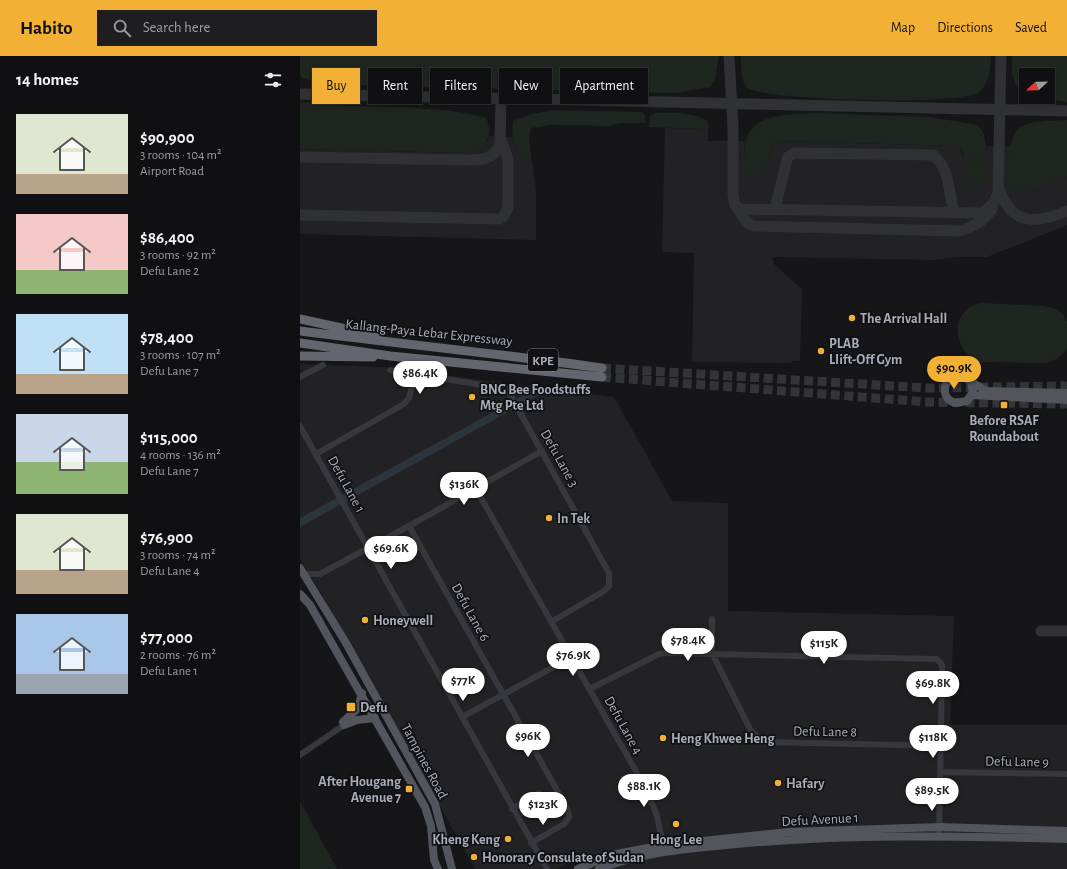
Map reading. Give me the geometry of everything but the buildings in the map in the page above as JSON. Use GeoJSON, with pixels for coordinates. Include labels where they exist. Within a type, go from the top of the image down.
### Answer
{"type":"FeatureCollection","features":[{"type":"Feature","properties":{"kind":"highway"},"geometry":{"type":"LineString","coordinates":[[300,319],[371,334],[404,344]]}},
{"type":"Feature","properties":{"kind":"highway","name":"Kallang-Paya Lebar Expressway"},"geometry":{"type":"LineString","coordinates":[[300,331],[404,344],[484,351],[602,368]]}},
{"type":"Feature","properties":{"kind":"highway","name":"Kallang-Paya Lebar Expressway"},"geometry":{"type":"LineString","coordinates":[[300,343],[349,348],[390,356],[602,377]]}},
{"type":"Feature","properties":{"kind":"highway"},"geometry":{"type":"LineString","coordinates":[[300,356],[390,356]]}},
{"type":"Feature","properties":{"kind":"main road"},"geometry":{"type":"LineString","coordinates":[[971,383],[973,389],[972,395],[967,401],[955,404],[949,400],[944,391],[948,380],[956,376],[965,377],[979,388],[988,391],[1067,393]]}},
{"type":"Feature","properties":{"kind":"main road"},"geometry":{"type":"LineString","coordinates":[[972,395],[1067,400]]}},
{"type":"Feature","properties":{"kind":"main road","name":"Tampines Road"},"geometry":{"type":"LineString","coordinates":[[302,571],[346,643],[435,804],[452,869]]}},
{"type":"Feature","properties":{"kind":"main road","name":"Tampines Road"},"geometry":{"type":"LineString","coordinates":[[300,594],[310,605],[362,693],[425,807],[431,826],[434,860],[438,869]]}},
{"type":"Feature","properties":{"kind":"main road"},"geometry":{"type":"LineString","coordinates":[[344,724],[358,708],[362,693]]}},
{"type":"Feature","properties":{"kind":"main road"},"geometry":{"type":"LineString","coordinates":[[344,724],[357,720],[375,718]]}},
{"type":"Feature","properties":{"kind":"main road","name":"Defu Avenue 1"},"geometry":{"type":"LineString","coordinates":[[940,832],[1067,839]]}},
{"type":"Feature","properties":{"kind":"main road","name":"Defu Avenue 1"},"geometry":{"type":"LineString","coordinates":[[578,869],[611,855],[664,848],[790,839],[940,832],[1067,832]]}},
{"type":"Feature","properties":{"kind":"main road","name":"Defu Avenue 1"},"geometry":{"type":"LineString","coordinates":[[599,869],[664,848]]}},
{"type":"Feature","properties":{"kind":"street"},"geometry":{"type":"LineString","coordinates":[[300,376],[323,365]]}},
{"type":"Feature","properties":{"kind":"street","name":"Defu Lane 3"},"geometry":{"type":"LineString","coordinates":[[390,370],[507,389],[609,573],[610,578],[609,586],[604,591],[551,622]]}},
{"type":"Feature","properties":{"kind":"street"},"geometry":{"type":"LineString","coordinates":[[316,454],[404,404],[409,398],[416,375]]}},
{"type":"Feature","properties":{"kind":"street","name":"Defu Lane 1"},"geometry":{"type":"LineString","coordinates":[[300,426],[369,548],[512,809],[547,869]]}},
{"type":"Feature","properties":{"kind":"street"},"geometry":{"type":"LineString","coordinates":[[302,571],[312,575],[320,574],[476,489],[542,451]]}},
{"type":"Feature","properties":{"kind":"street","name":"Defu Lane 4"},"geometry":{"type":"LineString","coordinates":[[476,489],[646,789],[656,812],[664,848]]}},
{"type":"Feature","properties":{"kind":"street","name":"Defu Lane 6"},"geometry":{"type":"LineString","coordinates":[[409,526],[568,810],[569,817],[564,824],[531,843]]}},
{"type":"Feature","properties":{"kind":"street"},"geometry":{"type":"LineString","coordinates":[[312,588],[320,574]]}},
{"type":"Feature","properties":{"kind":"street"},"geometry":{"type":"LineString","coordinates":[[712,619],[712,653]]}},
{"type":"Feature","properties":{"kind":"street"},"geometry":{"type":"LineString","coordinates":[[590,689],[659,654],[712,653],[937,658],[942,665],[942,772],[940,832]]}},
{"type":"Feature","properties":{"kind":"street","name":"Defu Lane 8"},"geometry":{"type":"LineString","coordinates":[[712,653],[750,731],[764,742],[942,746]]}},
{"type":"Feature","properties":{"kind":"street"},"geometry":{"type":"LineString","coordinates":[[462,717],[572,657]]}},
{"type":"Feature","properties":{"kind":"street"},"geometry":{"type":"LineString","coordinates":[[300,750],[344,724]]}},
{"type":"Feature","properties":{"kind":"street"},"geometry":{"type":"LineString","coordinates":[[300,755],[344,724]]}},
{"type":"Feature","properties":{"kind":"street","name":"Defu Lane 9"},"geometry":{"type":"LineString","coordinates":[[942,772],[1067,774]]}},
{"type":"Feature","properties":{"kind":"street"},"geometry":{"type":"LineString","coordinates":[[512,809],[539,793]]}},
{"type":"Feature","properties":{"kind":"shaded area"},"geometry":{"type":"Polygon","coordinates":[[[300,56],[719,56],[715,79],[710,87],[676,93],[648,92],[648,68],[560,68],[560,90],[552,90],[552,68],[499,68],[499,89],[491,89],[491,68],[430,68],[430,87],[422,87],[422,68],[368,68],[368,86],[360,85],[360,68],[312,68],[312,81],[303,78],[300,75],[300,56]]]}},
{"type":"Feature","properties":{"kind":"shaded area"},"geometry":{"type":"Polygon","coordinates":[[[741,56],[991,56],[988,78],[984,87],[976,94],[934,100],[861,100],[789,96],[748,88],[744,82],[742,73],[741,56]]]}},
{"type":"Feature","properties":{"kind":"shaded area"},"geometry":{"type":"Polygon","coordinates":[[[1012,56],[1067,56],[1067,102],[1055,100],[1055,68],[1019,68],[1019,89],[1013,78],[1012,56]]]}},
{"type":"Feature","properties":{"kind":"shaded area"},"geometry":{"type":"Polygon","coordinates":[[[300,102],[345,106],[420,108],[453,111],[486,118],[489,130],[483,146],[473,152],[467,153],[300,149],[300,102]]]}},
{"type":"Feature","properties":{"kind":"shaded area"},"geometry":{"type":"Polygon","coordinates":[[[552,110],[642,112],[645,115],[645,123],[620,123],[610,126],[552,125],[531,128],[529,137],[531,155],[521,158],[512,137],[513,121],[532,114],[552,110]]]}},
{"type":"Feature","properties":{"kind":"shaded area"},"geometry":{"type":"Polygon","coordinates":[[[655,113],[680,113],[693,115],[707,120],[709,126],[708,129],[649,127],[650,116],[655,113]]]}},
{"type":"Feature","properties":{"kind":"shaded area"},"geometry":{"type":"Polygon","coordinates":[[[814,113],[930,117],[978,125],[984,134],[987,153],[965,157],[958,146],[779,141],[772,143],[767,168],[760,178],[747,177],[742,168],[742,163],[746,154],[744,147],[747,137],[752,129],[759,123],[776,116],[814,113]]]}},
{"type":"Feature","properties":{"kind":"shaded area"},"geometry":{"type":"Polygon","coordinates":[[[1067,120],[1067,176],[1026,191],[1015,189],[1011,186],[1007,180],[1008,161],[1013,138],[1019,128],[1023,125],[1035,122],[1067,120]]]}},
{"type":"Feature","properties":{"kind":"shaded area"},"geometry":{"type":"Polygon","coordinates":[[[665,128],[708,129],[708,141],[745,141],[744,150],[746,154],[743,158],[769,160],[772,143],[779,141],[958,146],[963,156],[987,153],[987,146],[1011,147],[1007,180],[1032,190],[1067,176],[1067,225],[987,257],[958,257],[934,260],[773,257],[774,264],[802,289],[800,361],[792,361],[791,363],[692,362],[694,253],[662,252],[665,128]]]}},
{"type":"Feature","properties":{"kind":"shaded area"},"geometry":{"type":"Polygon","coordinates":[[[489,136],[512,137],[521,157],[531,155],[536,190],[536,240],[300,234],[300,149],[467,153],[488,140],[489,136]]]}},
{"type":"Feature","properties":{"kind":"shaded area"},"geometry":{"type":"Polygon","coordinates":[[[985,161],[989,166],[985,181],[980,185],[968,180],[962,168],[966,164],[985,161]]]}},
{"type":"Feature","properties":{"kind":"shaded area"},"geometry":{"type":"Polygon","coordinates":[[[981,303],[1044,306],[1056,309],[1063,315],[1067,322],[1067,347],[1058,358],[1045,363],[982,362],[972,357],[965,350],[960,341],[958,332],[959,322],[963,314],[970,307],[981,303]]]}},
{"type":"Feature","properties":{"kind":"shaded area"},"geometry":{"type":"Polygon","coordinates":[[[300,364],[382,367],[614,397],[672,501],[728,503],[728,611],[954,616],[950,725],[1067,725],[1067,869],[583,869],[578,858],[557,869],[475,869],[320,591],[300,559],[300,364]]]}},
{"type":"Feature","properties":{"kind":"shaded area"},"geometry":{"type":"Polygon","coordinates":[[[528,388],[539,395],[300,527],[300,518],[519,398],[528,388]]]}},
{"type":"Feature","properties":{"kind":"shaded area"},"geometry":{"type":"Polygon","coordinates":[[[300,801],[337,869],[300,869],[300,801]]]}},
{"type":"Feature","properties":{"kind":"taxiway"},"geometry":{"type":"LineString","coordinates":[[729,56],[733,127],[733,195],[735,205],[740,209],[981,213],[988,209],[993,203],[997,197],[999,189]]}},
{"type":"Feature","properties":{"kind":"taxiway"},"geometry":{"type":"LineString","coordinates":[[998,195],[1001,56]]}},
{"type":"Feature","properties":{"kind":"taxiway"},"geometry":{"type":"LineString","coordinates":[[300,94],[1067,111]]}},
{"type":"Feature","properties":{"kind":"taxiway"},"geometry":{"type":"LineString","coordinates":[[300,157],[467,160],[486,158],[494,153],[500,144],[501,104]]}},
{"type":"Feature","properties":{"kind":"taxiway"},"geometry":{"type":"LineString","coordinates":[[300,215],[499,219],[503,217],[508,208],[508,159],[500,137]]}},
{"type":"Feature","properties":{"kind":"taxiway"},"geometry":{"type":"LineString","coordinates":[[775,209],[788,157],[794,153],[933,155],[939,160],[946,174],[954,213]]}},
{"type":"Feature","properties":{"kind":"taxiway"},"geometry":{"type":"LineString","coordinates":[[999,189],[1011,210],[1018,216],[1026,219],[1035,220],[1067,211]]}},
{"type":"Feature","properties":{"kind":"taxiway"},"geometry":{"type":"LineString","coordinates":[[735,205],[747,223],[754,226],[959,231],[978,223],[992,209]]}},
{"type":"Feature","properties":{"kind":"taxiway"},"geometry":{"type":"LineString","coordinates":[[1041,631],[1067,631]]}},
{"type":"Feature","properties":{"kind":"tunnel"},"geometry":{"type":"LineString","coordinates":[[602,368],[926,388],[1067,386]]}},
{"type":"Feature","properties":{"kind":"tunnel"},"geometry":{"type":"LineString","coordinates":[[602,377],[927,402],[1067,404]]}},
{"type":"Feature","properties":{"kind":"place","name":"The Arrival Hall"},"geometry":{"type":"Point","coordinates":[852,318]}},
{"type":"Feature","properties":{"kind":"place","name":"PLAB LIift-Off Gym"},"geometry":{"type":"Point","coordinates":[821,351]}},
{"type":"Feature","properties":{"kind":"place","name":"BNG Bee Foodstuffs Mtg Pte Ltd"},"geometry":{"type":"Point","coordinates":[472,397]}},
{"type":"Feature","properties":{"kind":"place","name":"Before RSAF Roundabout"},"geometry":{"type":"Point","coordinates":[1004,405]}},
{"type":"Feature","properties":{"kind":"place","name":"In Tek"},"geometry":{"type":"Point","coordinates":[549,518]}},
{"type":"Feature","properties":{"kind":"place","name":"Honeywell"},"geometry":{"type":"Point","coordinates":[365,620]}},
{"type":"Feature","properties":{"kind":"place","name":"Defu"},"geometry":{"type":"Point","coordinates":[351,707]}},
{"type":"Feature","properties":{"kind":"place","name":"Heng Khwee Heng"},"geometry":{"type":"Point","coordinates":[663,738]}},
{"type":"Feature","properties":{"kind":"place","name":"Hafary"},"geometry":{"type":"Point","coordinates":[778,783]}},
{"type":"Feature","properties":{"kind":"place","name":"After Hougang Avenue 7"},"geometry":{"type":"Point","coordinates":[409,789]}},
{"type":"Feature","properties":{"kind":"place","name":"Hong Lee"},"geometry":{"type":"Point","coordinates":[676,824]}},
{"type":"Feature","properties":{"kind":"place","name":"Kheng Keng"},"geometry":{"type":"Point","coordinates":[508,839]}},
{"type":"Feature","properties":{"kind":"place","name":"Honorary Consulate of Sudan"},"geometry":{"type":"Point","coordinates":[474,857]}}]}
